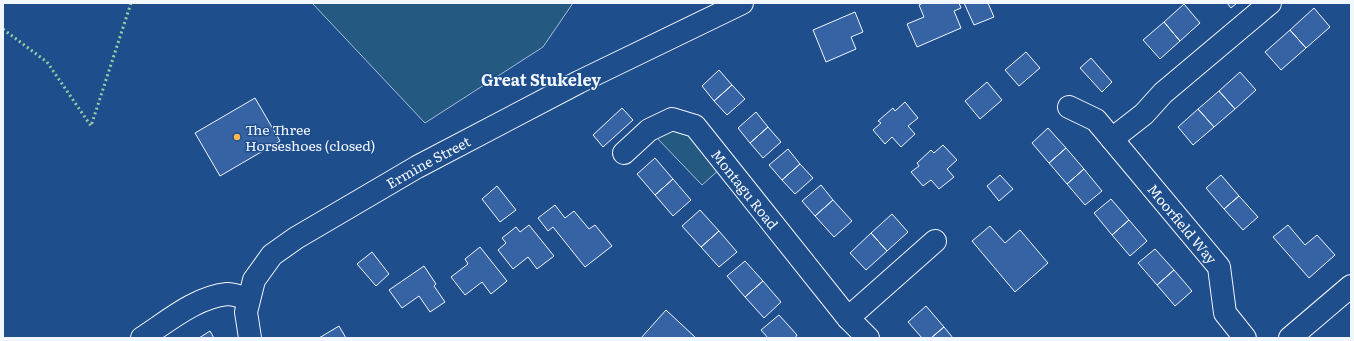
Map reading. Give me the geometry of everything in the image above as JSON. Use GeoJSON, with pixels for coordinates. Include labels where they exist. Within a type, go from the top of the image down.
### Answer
{"type":"FeatureCollection","features":[{"type":"Feature","properties":{"kind":"street","name":"Ermine Street"},"geometry":{"type":"LineString","coordinates":[[250,338],[246,312],[248,299],[254,280],[272,255],[357,202],[417,167],[579,82],[742,3]]}},
{"type":"Feature","properties":{"kind":"street"},"geometry":{"type":"LineString","coordinates":[[1112,139],[1144,114],[1163,94],[1270,3]]}},
{"type":"Feature","properties":{"kind":"street","name":"Moorfield Way"},"geometry":{"type":"LineString","coordinates":[[1069,107],[1096,120],[1218,266],[1226,313],[1244,338]]}},
{"type":"Feature","properties":{"kind":"street","name":"Montagu Road"},"geometry":{"type":"LineString","coordinates":[[624,153],[649,130],[672,119],[695,126],[848,318],[868,338]]}},
{"type":"Feature","properties":{"kind":"street"},"geometry":{"type":"LineString","coordinates":[[848,318],[935,241]]}},
{"type":"Feature","properties":{"kind":"street"},"geometry":{"type":"LineString","coordinates":[[1297,336],[1351,286]]}},
{"type":"Feature","properties":{"kind":"street"},"geometry":{"type":"LineString","coordinates":[[142,338],[195,304],[210,297],[229,294],[248,299]]}},
{"type":"Feature","properties":{"kind":"shaded area"},"geometry":{"type":"Polygon","coordinates":[[[312,3],[573,3],[543,47],[425,123],[312,3]]]}},
{"type":"Feature","properties":{"kind":"shaded area"},"geometry":{"type":"Polygon","coordinates":[[[675,129],[688,132],[721,168],[702,185],[657,138],[675,129]]]}},
{"type":"Feature","properties":{"kind":"building"},"geometry":{"type":"Polygon","coordinates":[[[923,3],[959,3],[961,8],[954,11],[961,28],[917,47],[907,24],[924,17],[919,5],[923,3]]]}},
{"type":"Feature","properties":{"kind":"building"},"geometry":{"type":"Polygon","coordinates":[[[964,3],[988,3],[994,17],[974,25],[964,3]]]}},
{"type":"Feature","properties":{"kind":"building"},"geometry":{"type":"Polygon","coordinates":[[[1227,3],[1237,3],[1231,8],[1227,3]]]}},
{"type":"Feature","properties":{"kind":"building"},"geometry":{"type":"Polygon","coordinates":[[[1184,4],[1200,23],[1180,41],[1164,22],[1184,4]]]}},
{"type":"Feature","properties":{"kind":"building"},"geometry":{"type":"Polygon","coordinates":[[[1314,8],[1330,27],[1306,48],[1290,30],[1314,8]]]}},
{"type":"Feature","properties":{"kind":"building"},"geometry":{"type":"Polygon","coordinates":[[[855,12],[863,32],[851,37],[856,49],[826,62],[813,30],[855,12]]]}},
{"type":"Feature","properties":{"kind":"building"},"geometry":{"type":"Polygon","coordinates":[[[1164,22],[1180,41],[1160,59],[1143,40],[1164,22]]]}},
{"type":"Feature","properties":{"kind":"building"},"geometry":{"type":"Polygon","coordinates":[[[1290,30],[1306,48],[1281,70],[1265,52],[1290,30]]]}},
{"type":"Feature","properties":{"kind":"building"},"geometry":{"type":"Polygon","coordinates":[[[1026,52],[1040,68],[1019,86],[1005,70],[1026,52]]]}},
{"type":"Feature","properties":{"kind":"building"},"geometry":{"type":"Polygon","coordinates":[[[1091,58],[1112,82],[1102,92],[1080,68],[1091,58]]]}},
{"type":"Feature","properties":{"kind":"building"},"geometry":{"type":"Polygon","coordinates":[[[719,70],[732,85],[714,101],[702,86],[719,70]]]}},
{"type":"Feature","properties":{"kind":"building"},"geometry":{"type":"Polygon","coordinates":[[[1240,72],[1256,90],[1235,109],[1219,91],[1240,72]]]}},
{"type":"Feature","properties":{"kind":"building"},"geometry":{"type":"Polygon","coordinates":[[[987,82],[1002,100],[980,119],[965,101],[987,82]]]}},
{"type":"Feature","properties":{"kind":"building"},"geometry":{"type":"Polygon","coordinates":[[[732,85],[745,99],[727,115],[714,101],[732,85]]]}},
{"type":"Feature","properties":{"kind":"building"},"geometry":{"type":"Polygon","coordinates":[[[1219,91],[1235,109],[1214,127],[1198,109],[1219,91]]]}},
{"type":"Feature","properties":{"kind":"building","name":"The Three Horseshoes (closed)"},"geometry":{"type":"Polygon","coordinates":[[[255,98],[280,141],[220,176],[195,133],[255,98]]]}},
{"type":"Feature","properties":{"kind":"building"},"geometry":{"type":"Polygon","coordinates":[[[905,102],[918,118],[908,126],[915,134],[901,147],[892,137],[885,144],[873,130],[881,123],[878,121],[893,108],[895,111],[905,102]]]}},
{"type":"Feature","properties":{"kind":"building"},"geometry":{"type":"Polygon","coordinates":[[[622,108],[633,120],[603,147],[593,135],[622,108]]]}},
{"type":"Feature","properties":{"kind":"building"},"geometry":{"type":"Polygon","coordinates":[[[1198,109],[1214,127],[1193,145],[1178,127],[1198,109]]]}},
{"type":"Feature","properties":{"kind":"building"},"geometry":{"type":"Polygon","coordinates":[[[756,112],[768,127],[750,143],[738,128],[756,112]]]}},
{"type":"Feature","properties":{"kind":"building"},"geometry":{"type":"Polygon","coordinates":[[[768,127],[781,142],[763,158],[750,143],[768,127]]]}},
{"type":"Feature","properties":{"kind":"building"},"geometry":{"type":"Polygon","coordinates":[[[1048,128],[1066,148],[1049,163],[1032,143],[1048,128]]]}},
{"type":"Feature","properties":{"kind":"building"},"geometry":{"type":"Polygon","coordinates":[[[943,145],[957,160],[947,169],[954,177],[939,189],[931,180],[923,186],[911,172],[919,166],[917,163],[931,150],[934,153],[943,145]]]}},
{"type":"Feature","properties":{"kind":"building"},"geometry":{"type":"Polygon","coordinates":[[[1066,148],[1084,169],[1067,184],[1049,163],[1066,148]]]}},
{"type":"Feature","properties":{"kind":"building"},"geometry":{"type":"Polygon","coordinates":[[[788,149],[800,164],[782,180],[769,165],[788,149]]]}},
{"type":"Feature","properties":{"kind":"building"},"geometry":{"type":"Polygon","coordinates":[[[655,158],[673,179],[655,195],[637,174],[655,158]]]}},
{"type":"Feature","properties":{"kind":"building"},"geometry":{"type":"Polygon","coordinates":[[[800,164],[813,178],[795,194],[782,180],[800,164]]]}},
{"type":"Feature","properties":{"kind":"building"},"geometry":{"type":"Polygon","coordinates":[[[1084,169],[1102,191],[1085,205],[1067,184],[1084,169]]]}},
{"type":"Feature","properties":{"kind":"building"},"geometry":{"type":"Polygon","coordinates":[[[1000,175],[1013,189],[999,201],[987,186],[1000,175]]]}},
{"type":"Feature","properties":{"kind":"building"},"geometry":{"type":"Polygon","coordinates":[[[1221,175],[1239,196],[1224,209],[1206,188],[1221,175]]]}},
{"type":"Feature","properties":{"kind":"building"},"geometry":{"type":"Polygon","coordinates":[[[673,179],[691,200],[673,216],[655,195],[673,179]]]}},
{"type":"Feature","properties":{"kind":"building"},"geometry":{"type":"Polygon","coordinates":[[[821,185],[833,200],[815,216],[802,201],[821,185]]]}},
{"type":"Feature","properties":{"kind":"building"},"geometry":{"type":"Polygon","coordinates":[[[497,186],[516,210],[500,222],[482,199],[497,186]]]}},
{"type":"Feature","properties":{"kind":"building"},"geometry":{"type":"Polygon","coordinates":[[[1239,196],[1258,217],[1243,230],[1224,209],[1239,196]]]}},
{"type":"Feature","properties":{"kind":"building"},"geometry":{"type":"Polygon","coordinates":[[[1111,199],[1129,220],[1112,235],[1094,213],[1111,199]]]}},
{"type":"Feature","properties":{"kind":"building"},"geometry":{"type":"Polygon","coordinates":[[[833,200],[852,221],[834,237],[815,216],[833,200]]]}},
{"type":"Feature","properties":{"kind":"building"},"geometry":{"type":"Polygon","coordinates":[[[555,205],[565,218],[574,211],[589,229],[595,225],[612,246],[585,267],[553,227],[548,231],[538,218],[555,205]]]}},
{"type":"Feature","properties":{"kind":"building"},"geometry":{"type":"Polygon","coordinates":[[[700,210],[719,231],[701,247],[682,226],[700,210]]]}},
{"type":"Feature","properties":{"kind":"building"},"geometry":{"type":"Polygon","coordinates":[[[892,214],[908,232],[887,251],[871,233],[892,214]]]}},
{"type":"Feature","properties":{"kind":"building"},"geometry":{"type":"Polygon","coordinates":[[[1129,220],[1147,241],[1130,256],[1112,235],[1129,220]]]}},
{"type":"Feature","properties":{"kind":"building"},"geometry":{"type":"Polygon","coordinates":[[[529,225],[554,256],[537,269],[528,257],[513,269],[498,250],[506,243],[502,238],[516,227],[520,232],[529,225]]]}},
{"type":"Feature","properties":{"kind":"building"},"geometry":{"type":"Polygon","coordinates":[[[1288,225],[1305,245],[1317,235],[1335,255],[1309,278],[1273,237],[1288,225]]]}},
{"type":"Feature","properties":{"kind":"building"},"geometry":{"type":"Polygon","coordinates":[[[990,226],[1005,243],[1020,230],[1048,263],[1015,292],[972,241],[990,226]]]}},
{"type":"Feature","properties":{"kind":"building"},"geometry":{"type":"Polygon","coordinates":[[[719,231],[737,252],[719,267],[701,247],[719,231]]]}},
{"type":"Feature","properties":{"kind":"building"},"geometry":{"type":"Polygon","coordinates":[[[871,233],[887,251],[866,270],[850,253],[871,233]]]}},
{"type":"Feature","properties":{"kind":"building"},"geometry":{"type":"Polygon","coordinates":[[[480,247],[507,281],[491,294],[482,282],[465,295],[451,277],[468,264],[465,259],[480,247]]]}},
{"type":"Feature","properties":{"kind":"building"},"geometry":{"type":"Polygon","coordinates":[[[1155,249],[1174,270],[1157,285],[1138,263],[1155,249]]]}},
{"type":"Feature","properties":{"kind":"building"},"geometry":{"type":"Polygon","coordinates":[[[372,252],[389,274],[376,286],[357,264],[372,252]]]}},
{"type":"Feature","properties":{"kind":"building"},"geometry":{"type":"Polygon","coordinates":[[[745,261],[763,281],[745,297],[727,276],[745,261]]]}},
{"type":"Feature","properties":{"kind":"building"},"geometry":{"type":"Polygon","coordinates":[[[424,266],[436,284],[434,286],[445,302],[430,312],[419,296],[402,308],[389,290],[424,266]]]}},
{"type":"Feature","properties":{"kind":"building"},"geometry":{"type":"Polygon","coordinates":[[[1174,270],[1192,291],[1175,306],[1157,285],[1174,270]]]}},
{"type":"Feature","properties":{"kind":"building"},"geometry":{"type":"Polygon","coordinates":[[[763,281],[781,302],[764,318],[745,297],[763,281]]]}},
{"type":"Feature","properties":{"kind":"building"},"geometry":{"type":"Polygon","coordinates":[[[926,306],[944,327],[931,338],[922,338],[908,322],[926,306]]]}},
{"type":"Feature","properties":{"kind":"building"},"geometry":{"type":"Polygon","coordinates":[[[666,310],[696,338],[641,338],[666,310]]]}},
{"type":"Feature","properties":{"kind":"building"},"geometry":{"type":"Polygon","coordinates":[[[779,315],[797,335],[795,338],[768,338],[761,330],[779,315]]]}},
{"type":"Feature","properties":{"kind":"building"},"geometry":{"type":"Polygon","coordinates":[[[339,326],[346,338],[319,338],[339,326]]]}},
{"type":"Feature","properties":{"kind":"building"},"geometry":{"type":"Polygon","coordinates":[[[944,327],[953,338],[931,338],[944,327]]]}},
{"type":"Feature","properties":{"kind":"building"},"geometry":{"type":"Polygon","coordinates":[[[210,331],[214,338],[199,338],[210,331]]]}},
{"type":"Feature","properties":{"kind":"hedge"},"geometry":{"type":"LineString","coordinates":[[3,29],[47,62],[91,126],[131,3]]}},
{"type":"Feature","properties":{"kind":"place","name":"The Three Horseshoes (closed)"},"geometry":{"type":"Point","coordinates":[237,137]}},
{"type":"Feature","properties":{"kind":"district","name":"Great Stukeley"},"geometry":{"type":"Point","coordinates":[541,79]}}]}
